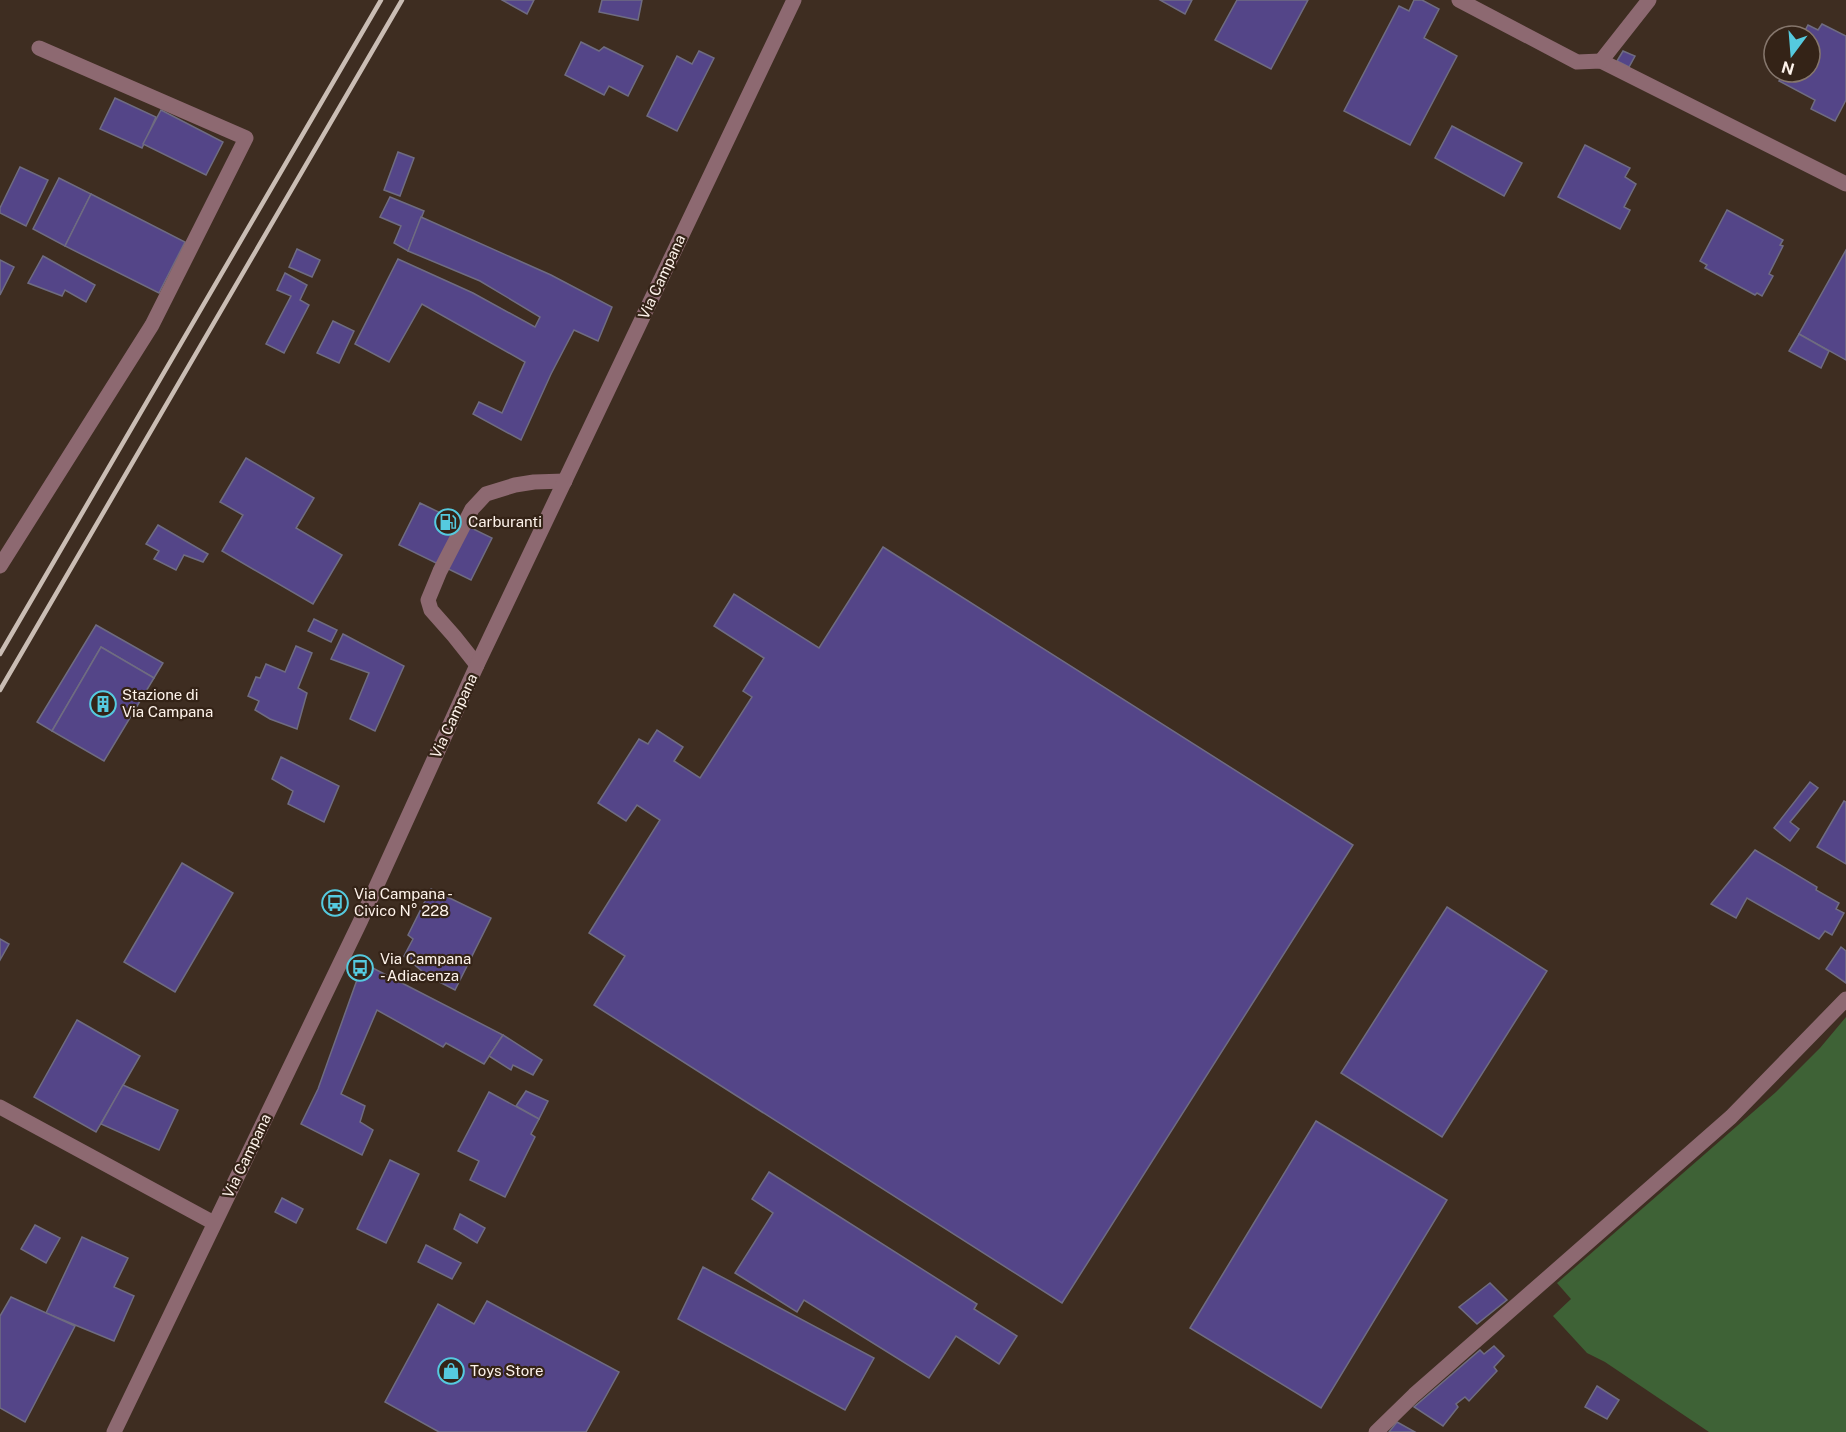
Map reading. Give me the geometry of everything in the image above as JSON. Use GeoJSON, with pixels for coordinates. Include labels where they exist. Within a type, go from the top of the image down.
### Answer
{"type":"FeatureCollection","features":[{"type":"Feature","properties":{"kind":"street","name":"Via Campana"},"geometry":{"type":"LineString","coordinates":[[114,1432],[361,920],[477,666],[794,0]]}},
{"type":"Feature","properties":{"kind":"street"},"geometry":{"type":"LineString","coordinates":[[1459,0],[1578,62],[1600,61],[1846,184]]}},
{"type":"Feature","properties":{"kind":"street"},"geometry":{"type":"LineString","coordinates":[[1600,61],[1649,0]]}},
{"type":"Feature","properties":{"kind":"street"},"geometry":{"type":"LineString","coordinates":[[0,566],[152,325],[246,138],[39,48]]}},
{"type":"Feature","properties":{"kind":"street"},"geometry":{"type":"LineString","coordinates":[[477,666],[430,610],[428,600],[440,571],[472,509],[486,494],[515,485],[565,481]]}},
{"type":"Feature","properties":{"kind":"street"},"geometry":{"type":"LineString","coordinates":[[1376,1432],[1414,1395],[1731,1117],[1846,999]]}},
{"type":"Feature","properties":{"kind":"street"},"geometry":{"type":"LineString","coordinates":[[0,1107],[214,1223]]}},
{"type":"Feature","properties":{"kind":"green space"},"geometry":{"type":"Polygon","coordinates":[[[1846,1017],[1846,1432],[1709,1432],[1605,1362],[1587,1353],[1553,1316],[1571,1299],[1557,1283],[1776,1092],[1820,1048],[1846,1017]]]}},
{"type":"Feature","properties":{"kind":"building"},"geometry":{"type":"Polygon","coordinates":[[[502,0],[534,0],[527,14],[502,0]]]}},
{"type":"Feature","properties":{"kind":"building"},"geometry":{"type":"Polygon","coordinates":[[[602,0],[642,0],[638,20],[599,12],[602,0]]]}},
{"type":"Feature","properties":{"kind":"building"},"geometry":{"type":"Polygon","coordinates":[[[1160,0],[1192,0],[1185,14],[1160,0]]]}},
{"type":"Feature","properties":{"kind":"building"},"geometry":{"type":"Polygon","coordinates":[[[1237,0],[1308,0],[1271,69],[1215,40],[1237,0]]]}},
{"type":"Feature","properties":{"kind":"building"},"geometry":{"type":"Polygon","coordinates":[[[1414,0],[1422,0],[1439,9],[1424,38],[1457,56],[1410,145],[1344,111],[1399,6],[1409,11],[1414,0]]]}},
{"type":"Feature","properties":{"kind":"building"},"geometry":{"type":"Polygon","coordinates":[[[1822,24],[1846,36],[1846,100],[1835,121],[1811,109],[1815,100],[1785,84],[1822,84],[1822,24]]]}},
{"type":"Feature","properties":{"kind":"building"},"geometry":{"type":"Polygon","coordinates":[[[581,42],[599,51],[604,47],[643,66],[628,96],[609,86],[604,95],[565,75],[581,42]]]}},
{"type":"Feature","properties":{"kind":"building"},"geometry":{"type":"Polygon","coordinates":[[[699,51],[714,58],[677,131],[647,116],[677,56],[692,64],[699,51]]]}},
{"type":"Feature","properties":{"kind":"building"},"geometry":{"type":"Polygon","coordinates":[[[1623,51],[1635,56],[1629,67],[1617,61],[1623,51]]]}},
{"type":"Feature","properties":{"kind":"building"},"geometry":{"type":"Polygon","coordinates":[[[115,98],[156,117],[142,148],[100,129],[115,98]]]}},
{"type":"Feature","properties":{"kind":"building"},"geometry":{"type":"Polygon","coordinates":[[[161,110],[223,142],[206,175],[143,144],[161,110]]]}},
{"type":"Feature","properties":{"kind":"building"},"geometry":{"type":"Polygon","coordinates":[[[1452,126],[1522,163],[1504,196],[1435,158],[1452,126]]]}},
{"type":"Feature","properties":{"kind":"building"},"geometry":{"type":"Polygon","coordinates":[[[1585,145],[1630,168],[1625,177],[1636,184],[1624,207],[1630,210],[1620,229],[1558,197],[1585,145]]]}},
{"type":"Feature","properties":{"kind":"building"},"geometry":{"type":"Polygon","coordinates":[[[398,152],[414,158],[400,196],[384,190],[398,152]]]}},
{"type":"Feature","properties":{"kind":"building"},"geometry":{"type":"Polygon","coordinates":[[[20,167],[48,180],[26,226],[0,213],[0,208],[20,167]]]}},
{"type":"Feature","properties":{"kind":"building"},"geometry":{"type":"Polygon","coordinates":[[[59,178],[91,194],[65,246],[33,229],[59,178]]]}},
{"type":"Feature","properties":{"kind":"building"},"geometry":{"type":"Polygon","coordinates":[[[91,194],[185,242],[159,293],[65,246],[91,194]]]}},
{"type":"Feature","properties":{"kind":"building"},"geometry":{"type":"Polygon","coordinates":[[[390,197],[424,211],[408,251],[394,243],[401,226],[380,217],[390,197]]]}},
{"type":"Feature","properties":{"kind":"building"},"geometry":{"type":"Polygon","coordinates":[[[1727,210],[1783,240],[1780,245],[1783,246],[1769,274],[1773,276],[1762,296],[1757,293],[1755,295],[1705,268],[1707,265],[1700,261],[1727,210]]]}},
{"type":"Feature","properties":{"kind":"building"},"geometry":{"type":"Polygon","coordinates":[[[421,217],[551,275],[612,307],[598,341],[574,330],[521,440],[473,414],[479,402],[502,413],[525,362],[422,304],[389,362],[355,344],[398,259],[473,293],[535,327],[540,317],[480,281],[408,251],[421,217]]]}},
{"type":"Feature","properties":{"kind":"building"},"geometry":{"type":"Polygon","coordinates":[[[297,249],[320,260],[312,277],[289,267],[297,249]]]}},
{"type":"Feature","properties":{"kind":"building"},"geometry":{"type":"Polygon","coordinates":[[[1846,250],[1846,360],[1799,334],[1846,250]]]}},
{"type":"Feature","properties":{"kind":"building"},"geometry":{"type":"Polygon","coordinates":[[[43,256],[95,285],[86,302],[65,290],[62,296],[28,283],[43,256]]]}},
{"type":"Feature","properties":{"kind":"building"},"geometry":{"type":"Polygon","coordinates":[[[0,260],[14,267],[0,295],[0,260]]]}},
{"type":"Feature","properties":{"kind":"building"},"geometry":{"type":"Polygon","coordinates":[[[285,273],[307,285],[300,300],[309,305],[284,353],[266,344],[291,296],[277,290],[285,273]]]}},
{"type":"Feature","properties":{"kind":"building"},"geometry":{"type":"Polygon","coordinates":[[[333,321],[354,331],[339,363],[317,353],[333,321]]]}},
{"type":"Feature","properties":{"kind":"building"},"geometry":{"type":"Polygon","coordinates":[[[1799,334],[1829,351],[1821,368],[1789,351],[1799,334]]]}},
{"type":"Feature","properties":{"kind":"building"},"geometry":{"type":"Polygon","coordinates":[[[246,458],[314,498],[296,528],[342,555],[313,604],[222,551],[243,515],[220,502],[246,458]]]}},
{"type":"Feature","properties":{"kind":"building"},"geometry":{"type":"Polygon","coordinates":[[[420,503],[492,538],[471,580],[399,545],[420,503]]]}},
{"type":"Feature","properties":{"kind":"building"},"geometry":{"type":"Polygon","coordinates":[[[158,525],[208,554],[203,562],[184,555],[176,570],[154,559],[159,551],[146,544],[158,525]]]}},
{"type":"Feature","properties":{"kind":"building"},"geometry":{"type":"Polygon","coordinates":[[[883,547],[1353,845],[1062,1303],[594,1005],[625,956],[589,933],[660,820],[637,805],[626,821],[598,803],[639,739],[648,744],[657,730],[683,747],[674,761],[700,778],[752,697],[743,691],[764,658],[714,626],[734,594],[819,648],[883,547]]]}},
{"type":"Feature","properties":{"kind":"building"},"geometry":{"type":"Polygon","coordinates":[[[314,619],[337,630],[331,642],[308,631],[314,619]]]}},
{"type":"Feature","properties":{"kind":"building"},"geometry":{"type":"Polygon","coordinates":[[[96,625],[163,663],[154,678],[101,647],[52,731],[37,722],[96,625]]]}},
{"type":"Feature","properties":{"kind":"building"},"geometry":{"type":"Polygon","coordinates":[[[343,634],[404,666],[375,731],[350,719],[369,673],[331,659],[343,634]]]}},
{"type":"Feature","properties":{"kind":"building"},"geometry":{"type":"Polygon","coordinates":[[[296,646],[312,653],[298,688],[307,693],[297,729],[270,719],[255,710],[259,701],[248,696],[256,677],[260,678],[266,664],[285,672],[296,646]]]}},
{"type":"Feature","properties":{"kind":"building","name":"Stazione di Via Campana"},"geometry":{"type":"Polygon","coordinates":[[[101,647],[154,678],[104,761],[52,731],[101,647]]]}},
{"type":"Feature","properties":{"kind":"building"},"geometry":{"type":"Polygon","coordinates":[[[281,757],[339,786],[324,822],[288,804],[293,791],[272,779],[281,757]]]}},
{"type":"Feature","properties":{"kind":"building"},"geometry":{"type":"Polygon","coordinates":[[[1810,782],[1818,788],[1790,822],[1799,829],[1790,841],[1774,828],[1810,782]]]}},
{"type":"Feature","properties":{"kind":"building"},"geometry":{"type":"Polygon","coordinates":[[[1844,801],[1846,802],[1846,864],[1817,847],[1844,801]]]}},
{"type":"Feature","properties":{"kind":"building"},"geometry":{"type":"Polygon","coordinates":[[[1755,850],[1839,903],[1836,909],[1844,913],[1832,935],[1825,931],[1819,939],[1747,898],[1736,918],[1711,904],[1755,850]]]}},
{"type":"Feature","properties":{"kind":"building"},"geometry":{"type":"Polygon","coordinates":[[[182,863],[233,893],[175,992],[124,962],[182,863]]]}},
{"type":"Feature","properties":{"kind":"building"},"geometry":{"type":"Polygon","coordinates":[[[431,889],[491,918],[455,990],[428,976],[404,956],[413,939],[408,935],[431,889]]]}},
{"type":"Feature","properties":{"kind":"building"},"geometry":{"type":"Polygon","coordinates":[[[1447,907],[1547,971],[1442,1137],[1341,1073],[1447,907]]]}},
{"type":"Feature","properties":{"kind":"building"},"geometry":{"type":"Polygon","coordinates":[[[0,939],[9,944],[0,960],[0,939]]]}},
{"type":"Feature","properties":{"kind":"building"},"geometry":{"type":"Polygon","coordinates":[[[1841,947],[1846,951],[1846,983],[1826,969],[1841,947]]]}},
{"type":"Feature","properties":{"kind":"building"},"geometry":{"type":"Polygon","coordinates":[[[363,963],[503,1035],[484,1064],[446,1043],[443,1047],[377,1010],[341,1094],[365,1106],[360,1122],[373,1130],[362,1155],[301,1124],[318,1089],[363,963]]]}},
{"type":"Feature","properties":{"kind":"building"},"geometry":{"type":"Polygon","coordinates":[[[77,1020],[140,1056],[96,1132],[34,1097],[77,1020]]]}},
{"type":"Feature","properties":{"kind":"building"},"geometry":{"type":"Polygon","coordinates":[[[503,1035],[542,1060],[533,1075],[513,1065],[511,1070],[489,1056],[503,1035]]]}},
{"type":"Feature","properties":{"kind":"building"},"geometry":{"type":"Polygon","coordinates":[[[123,1085],[178,1110],[159,1150],[101,1124],[123,1085]]]}},
{"type":"Feature","properties":{"kind":"building"},"geometry":{"type":"Polygon","coordinates":[[[526,1091],[548,1101],[539,1119],[516,1106],[526,1091]]]}},
{"type":"Feature","properties":{"kind":"building"},"geometry":{"type":"Polygon","coordinates":[[[489,1092],[539,1119],[531,1134],[535,1137],[505,1197],[470,1180],[479,1161],[458,1151],[489,1092]]]}},
{"type":"Feature","properties":{"kind":"building"},"geometry":{"type":"Polygon","coordinates":[[[1316,1121],[1447,1200],[1321,1408],[1190,1328],[1316,1121]]]}},
{"type":"Feature","properties":{"kind":"building"},"geometry":{"type":"Polygon","coordinates":[[[390,1160],[419,1174],[386,1243],[357,1229],[390,1160]]]}},
{"type":"Feature","properties":{"kind":"building"},"geometry":{"type":"Polygon","coordinates":[[[769,1172],[977,1304],[974,1309],[1017,1336],[999,1364],[956,1336],[929,1378],[804,1300],[797,1312],[735,1273],[773,1213],[752,1199],[769,1172]]]}},
{"type":"Feature","properties":{"kind":"building"},"geometry":{"type":"Polygon","coordinates":[[[282,1198],[303,1209],[296,1223],[275,1212],[282,1198]]]}},
{"type":"Feature","properties":{"kind":"building"},"geometry":{"type":"Polygon","coordinates":[[[460,1214],[485,1228],[477,1243],[454,1229],[460,1214]]]}},
{"type":"Feature","properties":{"kind":"building"},"geometry":{"type":"Polygon","coordinates":[[[35,1225],[60,1238],[46,1263],[21,1249],[35,1225]]]}},
{"type":"Feature","properties":{"kind":"building"},"geometry":{"type":"Polygon","coordinates":[[[82,1237],[128,1258],[114,1287],[134,1296],[114,1341],[46,1313],[82,1237]]]}},
{"type":"Feature","properties":{"kind":"building"},"geometry":{"type":"Polygon","coordinates":[[[426,1245],[461,1263],[452,1279],[418,1262],[426,1245]]]}},
{"type":"Feature","properties":{"kind":"building"},"geometry":{"type":"Polygon","coordinates":[[[703,1267],[874,1358],[845,1410],[678,1319],[703,1267]]]}},
{"type":"Feature","properties":{"kind":"building"},"geometry":{"type":"Polygon","coordinates":[[[1490,1283],[1507,1300],[1477,1324],[1459,1307],[1490,1283]]]}},
{"type":"Feature","properties":{"kind":"building"},"geometry":{"type":"Polygon","coordinates":[[[11,1297],[75,1326],[25,1422],[0,1408],[0,1316],[11,1297]]]}},
{"type":"Feature","properties":{"kind":"building"},"geometry":{"type":"Polygon","coordinates":[[[487,1301],[619,1372],[586,1432],[439,1432],[385,1402],[438,1304],[474,1324],[487,1301]]]}},
{"type":"Feature","properties":{"kind":"building"},"geometry":{"type":"Polygon","coordinates":[[[1494,1346],[1504,1356],[1494,1367],[1497,1371],[1469,1401],[1465,1397],[1456,1404],[1458,1407],[1443,1426],[1414,1407],[1480,1350],[1484,1354],[1494,1346]]]}},
{"type":"Feature","properties":{"kind":"building"},"geometry":{"type":"Polygon","coordinates":[[[1597,1386],[1619,1400],[1607,1419],[1585,1407],[1597,1386]]]}},
{"type":"Feature","properties":{"kind":"building"},"geometry":{"type":"Polygon","coordinates":[[[1397,1422],[1415,1432],[1389,1432],[1397,1422]]]}},
{"type":"Feature","properties":{"kind":"railway"},"geometry":{"type":"LineString","coordinates":[[0,654],[381,0]]}},
{"type":"Feature","properties":{"kind":"railway"},"geometry":{"type":"LineString","coordinates":[[0,690],[402,0]]}},
{"type":"Feature","properties":{"kind":"place","name":"Carburanti"},"geometry":{"type":"Point","coordinates":[448,522]}},
{"type":"Feature","properties":{"kind":"place","name":"Stazione di Via Campana"},"geometry":{"type":"Point","coordinates":[103,704]}},
{"type":"Feature","properties":{"kind":"place","name":"Via Campana - Civico N° 228"},"geometry":{"type":"Point","coordinates":[335,903]}},
{"type":"Feature","properties":{"kind":"place","name":"Via Campana - Adiacenza"},"geometry":{"type":"Point","coordinates":[360,968]}},
{"type":"Feature","properties":{"kind":"place","name":"Toys Store"},"geometry":{"type":"Point","coordinates":[451,1371]}}]}
